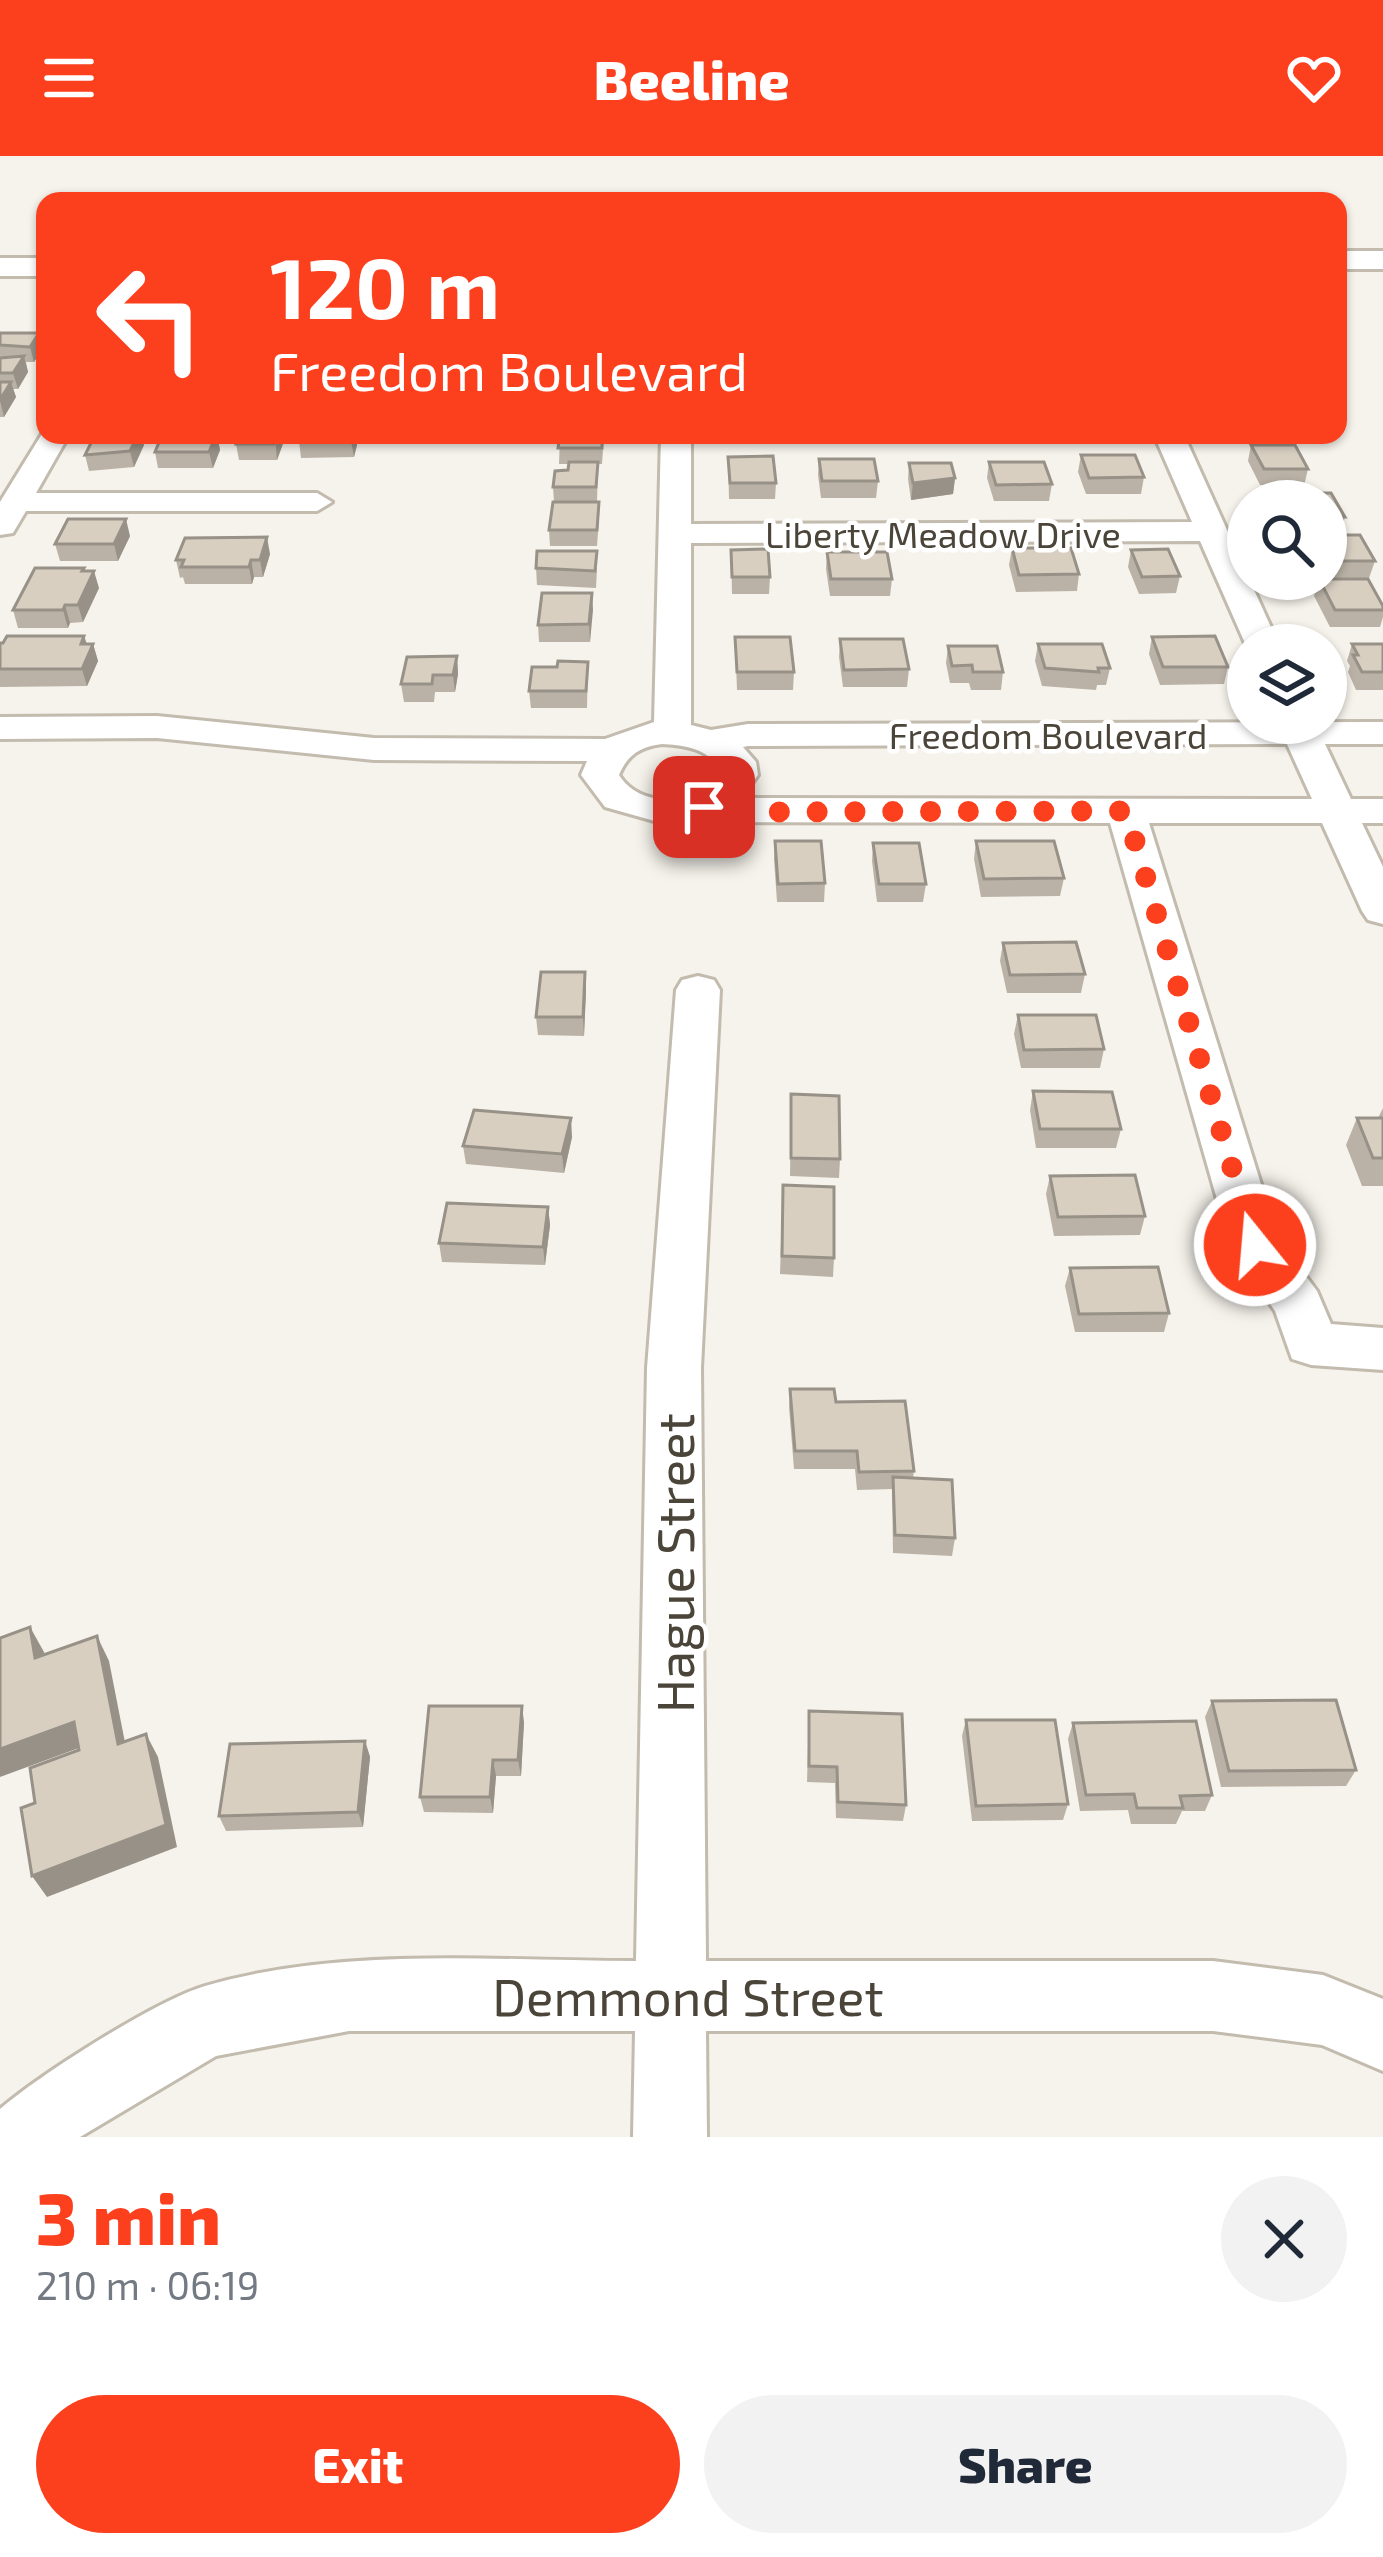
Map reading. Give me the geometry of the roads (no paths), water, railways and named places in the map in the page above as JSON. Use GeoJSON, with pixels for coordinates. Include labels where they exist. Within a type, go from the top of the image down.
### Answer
{"type":"FeatureCollection","features":[{"type":"Feature","properties":{"kind":"street"},"geometry":{"type":"LineString","coordinates":[[1347,260],[1383,260]]}},
{"type":"Feature","properties":{"kind":"street"},"geometry":{"type":"LineString","coordinates":[[0,267],[36,267]]}},
{"type":"Feature","properties":{"kind":"street"},"geometry":{"type":"LineString","coordinates":[[0,530],[49,444]]}},
{"type":"Feature","properties":{"kind":"street"},"geometry":{"type":"LineString","coordinates":[[672,733],[676,444]]}},
{"type":"Feature","properties":{"kind":"street"},"geometry":{"type":"LineString","coordinates":[[1173,444],[1253,624]]}},
{"type":"Feature","properties":{"kind":"street"},"geometry":{"type":"LineString","coordinates":[[16,502],[317,502]]}},
{"type":"Feature","properties":{"kind":"street","name":"Liberty Meadow Drive"},"geometry":{"type":"LineString","coordinates":[[674,534],[1211,531]]}},
{"type":"Feature","properties":{"kind":"street"},"geometry":{"type":"LineString","coordinates":[[0,728],[157,727],[374,749],[613,750]]}},
{"type":"Feature","properties":{"kind":"street","name":"Freedom Boulevard"},"geometry":{"type":"LineString","coordinates":[[713,741],[748,735],[1227,729]]}},
{"type":"Feature","properties":{"kind":"street","name":"Freedom Boulevard"},"geometry":{"type":"LineString","coordinates":[[1347,731],[1383,733]]}},
{"type":"Feature","properties":{"kind":"street"},"geometry":{"type":"LineString","coordinates":[[672,733],[713,741],[728,750],[739,775],[722,798],[704,807],[659,812],[617,799],[600,775],[602,761],[629,740],[672,733]]}},
{"type":"Feature","properties":{"kind":"street"},"geometry":{"type":"LineString","coordinates":[[1306,744],[1383,911]]}},
{"type":"Feature","properties":{"kind":"street","name":"Freedom Boulevard"},"geometry":{"type":"LineString","coordinates":[[704,807],[752,812],[1383,811]]}},
{"type":"Feature","properties":{"kind":"street"},"geometry":{"type":"LineString","coordinates":[[1126,811],[1255,1245],[1299,1305],[1310,1344],[1383,1349]]}},
{"type":"Feature","properties":{"kind":"street","name":"Hague Street"},"geometry":{"type":"LineString","coordinates":[[670,2137],[674,1367],[698,990]]}},
{"type":"Feature","properties":{"kind":"street","name":"Demmond Street"},"geometry":{"type":"LineString","coordinates":[[24,2137],[55,2110],[205,2022],[349,1996],[1213,1996],[1323,2010],[1383,2035]]}}]}
